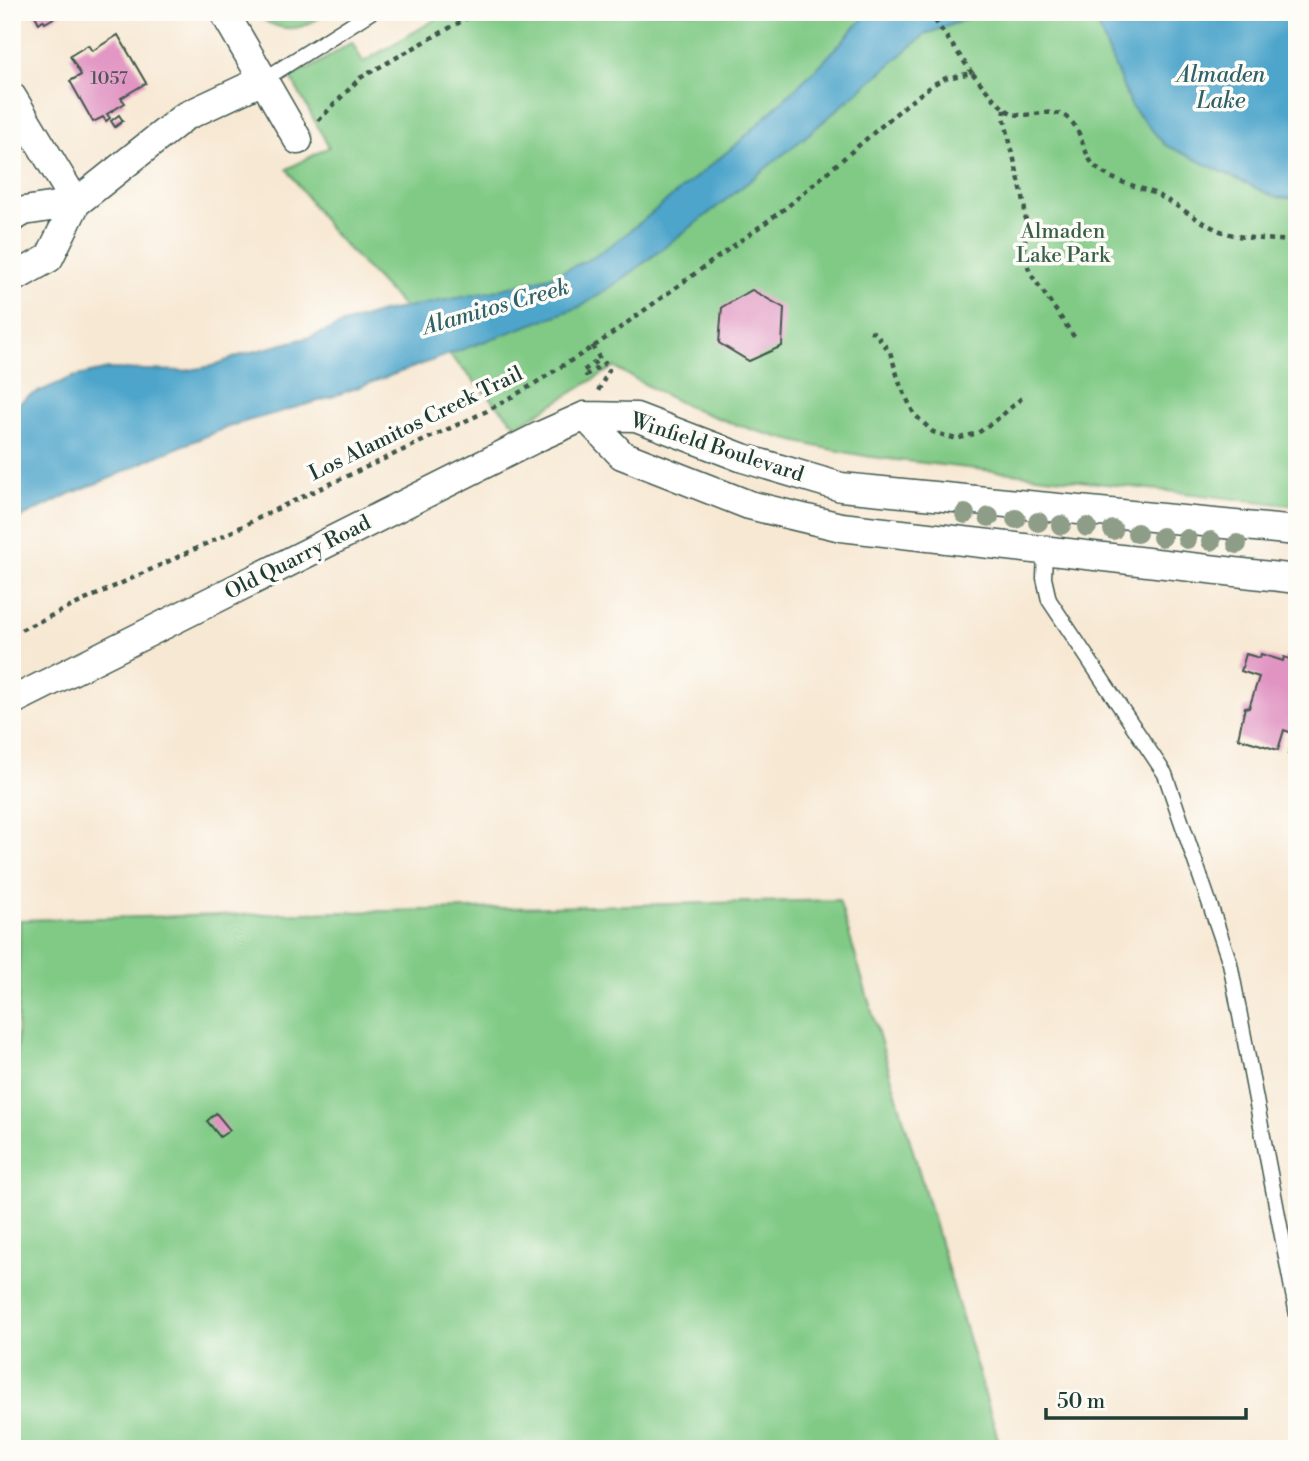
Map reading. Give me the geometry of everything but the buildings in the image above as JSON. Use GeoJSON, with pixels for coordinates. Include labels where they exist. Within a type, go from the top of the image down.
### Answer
{"type":"FeatureCollection","features":[{"type":"Feature","properties":{"kind":"street"},"geometry":{"type":"LineString","coordinates":[[224,12],[298,141]]}},
{"type":"Feature","properties":{"kind":"street"},"geometry":{"type":"LineString","coordinates":[[12,279],[49,258],[76,203],[184,117],[263,80]]}},
{"type":"Feature","properties":{"kind":"street"},"geometry":{"type":"LineString","coordinates":[[12,97],[76,203]]}},
{"type":"Feature","properties":{"kind":"street"},"geometry":{"type":"LineString","coordinates":[[12,218],[24,211],[76,203]]}},
{"type":"Feature","properties":{"kind":"street","name":"Winfield Boulevard"},"geometry":{"type":"LineString","coordinates":[[585,416],[636,417],[743,458],[841,487],[1297,531]]}},
{"type":"Feature","properties":{"kind":"street","name":"Winfield Boulevard"},"geometry":{"type":"LineString","coordinates":[[585,416],[622,455],[749,505],[841,527],[1297,579]]}},
{"type":"Feature","properties":{"kind":"street","name":"Old Quarry Road"},"geometry":{"type":"LineString","coordinates":[[12,701],[540,436],[585,416]]}},
{"type":"Feature","properties":{"kind":"lane"},"geometry":{"type":"LineString","coordinates":[[263,80],[371,12]]}},
{"type":"Feature","properties":{"kind":"lane"},"geometry":{"type":"LineString","coordinates":[[1045,551],[1044,578],[1049,600],[1165,774],[1230,963],[1297,1315]]}},
{"type":"Feature","properties":{"kind":"path"},"geometry":{"type":"LineString","coordinates":[[298,141],[360,78],[478,12]]}},
{"type":"Feature","properties":{"kind":"path"},"geometry":{"type":"LineString","coordinates":[[929,12],[972,73],[1005,109],[1024,115],[1058,113],[1067,118],[1075,125],[1091,163],[1100,171],[1158,195],[1220,231],[1257,239],[1297,241]]}},
{"type":"Feature","properties":{"kind":"path","name":"Los Alamitos Creek Trail"},"geometry":{"type":"LineString","coordinates":[[12,634],[223,536],[286,503],[487,411],[529,387],[592,346],[787,207],[906,104],[932,85],[946,78],[972,73]]}},
{"type":"Feature","properties":{"kind":"path"},"geometry":{"type":"LineString","coordinates":[[1005,109],[1004,117],[1024,202],[1024,253],[1030,273],[1075,338]]}},
{"type":"Feature","properties":{"kind":"path"},"geometry":{"type":"LineString","coordinates":[[870,331],[876,333],[890,352],[900,384],[914,414],[933,432],[956,439],[978,433],[1023,397]]}},
{"type":"Feature","properties":{"kind":"path"},"geometry":{"type":"LineString","coordinates":[[585,416],[609,370],[605,363],[586,375],[583,371],[600,359],[592,346]]}},
{"type":"Feature","properties":{"kind":"green space"},"geometry":{"type":"Polygon","coordinates":[[[255,12],[329,12],[306,25],[283,28],[270,24],[255,12]]]}},
{"type":"Feature","properties":{"kind":"green space","name":"Almaden Lake Park"},"geometry":{"type":"Polygon","coordinates":[[[448,12],[1297,12],[1297,506],[871,457],[823,448],[776,437],[707,414],[614,367],[517,426],[331,231],[287,169],[329,147],[291,78],[352,42],[363,62],[448,12]]]}},
{"type":"Feature","properties":{"kind":"green space"},"geometry":{"type":"Polygon","coordinates":[[[839,900],[1001,1449],[12,1449],[12,1256],[20,920],[839,900]]]}},
{"type":"Feature","properties":{"kind":"water","name":"Alamitos Creek"},"geometry":{"type":"Polygon","coordinates":[[[869,12],[986,12],[926,34],[804,138],[713,210],[627,276],[582,306],[326,399],[233,425],[72,493],[12,522],[12,408],[29,396],[73,377],[108,369],[184,371],[212,366],[241,355],[314,336],[382,312],[494,291],[550,277],[594,257],[738,143],[823,62],[869,12]]]}},
{"type":"Feature","properties":{"kind":"water","name":"Almaden Lake"},"geometry":{"type":"Polygon","coordinates":[[[1092,12],[1297,12],[1297,199],[1275,197],[1165,145],[1131,106],[1092,12]]]}}]}
